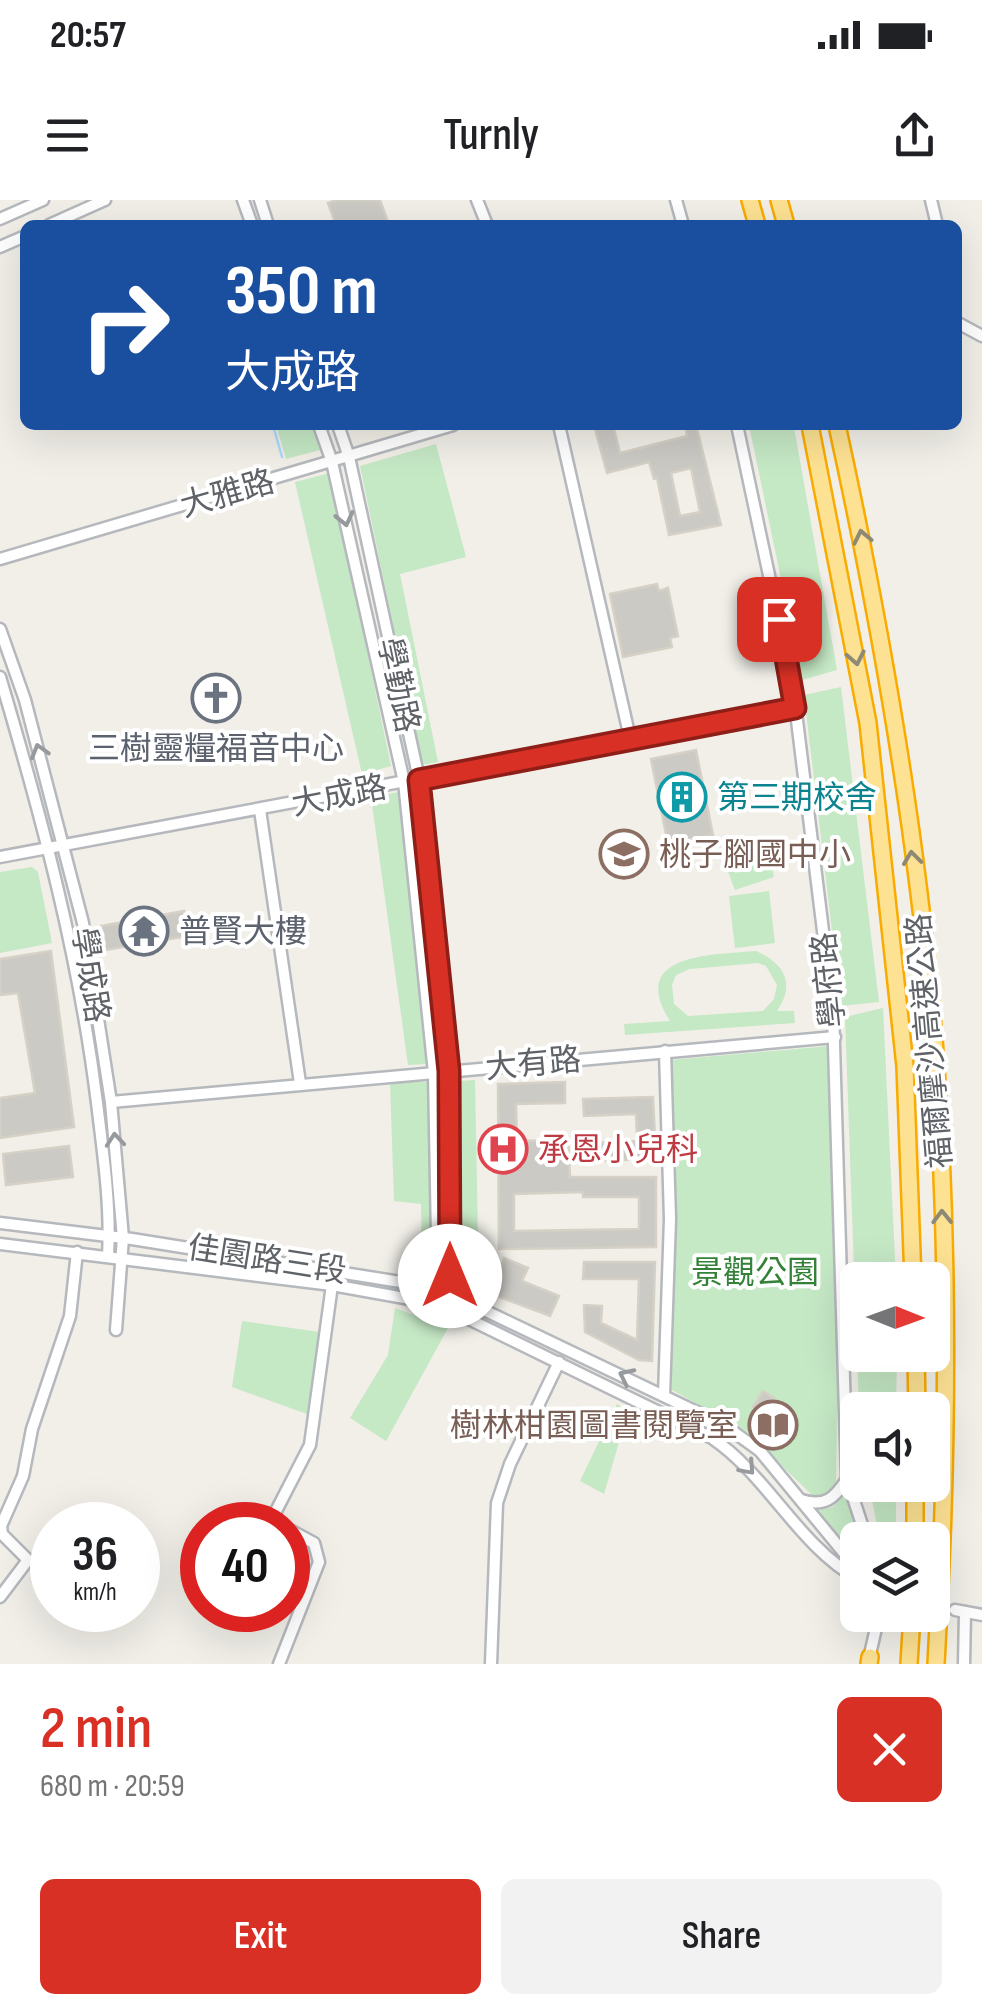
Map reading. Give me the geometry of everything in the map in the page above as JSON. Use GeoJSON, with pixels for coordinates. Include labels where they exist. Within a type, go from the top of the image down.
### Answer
{"type":"FeatureCollection","features":[{"type":"Feature","properties":{"kind":"highway","name":"福爾摩沙高速公路"},"geometry":{"type":"LineString","coordinates":[[811,430],[870,740],[906,1066],[912,1262]]}},
{"type":"Feature","properties":{"kind":"highway","name":"福爾摩沙高速公路"},"geometry":{"type":"LineString","coordinates":[[839,430],[874,593],[893,708],[934,1046],[940,1125],[944,1385],[936,1664]]}},
{"type":"Feature","properties":{"kind":"highway"},"geometry":{"type":"LineString","coordinates":[[909,1664],[911,1632]]}},
{"type":"Feature","properties":{"kind":"street"},"geometry":{"type":"LineString","coordinates":[[0,219],[43,200]]}},
{"type":"Feature","properties":{"kind":"street"},"geometry":{"type":"LineString","coordinates":[[61,220],[105,200]]}},
{"type":"Feature","properties":{"kind":"street","name":"學勤路"},"geometry":{"type":"LineString","coordinates":[[322,430],[404,782],[434,1072],[438,1288],[443,1306]]}},
{"type":"Feature","properties":{"kind":"street","name":"學勤路"},"geometry":{"type":"LineString","coordinates":[[340,430],[349,457],[419,780],[449,1071],[450,1292],[443,1306]]}},
{"type":"Feature","properties":{"kind":"street","name":"大雅路"},"geometry":{"type":"LineString","coordinates":[[0,559],[437,430]]}},
{"type":"Feature","properties":{"kind":"street"},"geometry":{"type":"LineString","coordinates":[[560,430],[630,738]]}},
{"type":"Feature","properties":{"kind":"street","name":"學府路"},"geometry":{"type":"LineString","coordinates":[[738,430],[795,708],[835,1036],[845,1392]]}},
{"type":"Feature","properties":{"kind":"street","name":"學成路"},"geometry":{"type":"LineString","coordinates":[[0,629],[25,700],[66,845],[83,924],[112,1102],[124,1258],[116,1330]]}},
{"type":"Feature","properties":{"kind":"street","name":"學成路"},"geometry":{"type":"LineString","coordinates":[[0,678],[67,916],[92,1064],[108,1256]]}},
{"type":"Feature","properties":{"kind":"street","name":"大成路"},"geometry":{"type":"LineString","coordinates":[[0,857],[795,708]]}},
{"type":"Feature","properties":{"kind":"street"},"geometry":{"type":"LineString","coordinates":[[260,810],[300,1083]]}},
{"type":"Feature","properties":{"kind":"street","name":"大有路"},"geometry":{"type":"LineString","coordinates":[[112,1102],[835,1036]]}},
{"type":"Feature","properties":{"kind":"street"},"geometry":{"type":"LineString","coordinates":[[664,1395],[670,1219],[665,1051]]}},
{"type":"Feature","properties":{"kind":"street","name":"佳園路三段"},"geometry":{"type":"LineString","coordinates":[[0,1223],[324,1267],[450,1292],[724,1425],[760,1451],[840,1548]]}},
{"type":"Feature","properties":{"kind":"street","name":"佳園路三段"},"geometry":{"type":"LineString","coordinates":[[0,1244],[332,1285],[443,1306],[712,1438],[739,1456],[840,1570]]}},
{"type":"Feature","properties":{"kind":"street"},"geometry":{"type":"LineString","coordinates":[[0,1597],[28,1560],[2,1534],[1,1526],[24,1476],[32,1429],[70,1316],[77,1252]]}},
{"type":"Feature","properties":{"kind":"street"},"geometry":{"type":"LineString","coordinates":[[281,1502],[310,1446],[332,1285]]}},
{"type":"Feature","properties":{"kind":"street"},"geometry":{"type":"LineString","coordinates":[[491,1664],[497,1504],[510,1464],[559,1362]]}},
{"type":"Feature","properties":{"kind":"street"},"geometry":{"type":"LineString","coordinates":[[801,1500],[824,1503],[840,1490]]}},
{"type":"Feature","properties":{"kind":"street"},"geometry":{"type":"LineString","coordinates":[[310,1540],[314,1542],[318,1562],[310,1583]]}},
{"type":"Feature","properties":{"kind":"street"},"geometry":{"type":"LineString","coordinates":[[964,1664],[960,1611],[982,1614]]}},
{"type":"Feature","properties":{"kind":"street"},"geometry":{"type":"LineString","coordinates":[[279,1664],[291,1632]]}},
{"type":"Feature","properties":{"kind":"street"},"geometry":{"type":"LineString","coordinates":[[869,1662],[876,1632]]}},
{"type":"Feature","properties":{"kind":"green space"},"geometry":{"type":"Polygon","coordinates":[[[277,430],[317,430],[324,449],[286,459],[277,430]]]}},
{"type":"Feature","properties":{"kind":"green space"},"geometry":{"type":"Polygon","coordinates":[[[750,430],[795,430],[837,670],[802,680],[750,430]]]}},
{"type":"Feature","properties":{"kind":"green space"},"geometry":{"type":"Polygon","coordinates":[[[436,444],[466,557],[400,574],[438,762],[422,765],[360,466],[436,444]]]}},
{"type":"Feature","properties":{"kind":"green space"},"geometry":{"type":"Polygon","coordinates":[[[330,473],[391,766],[362,774],[295,482],[330,473]]]}},
{"type":"Feature","properties":{"kind":"green space"},"geometry":{"type":"Polygon","coordinates":[[[841,687],[879,1002],[841,1006],[804,695],[841,687]]]}},
{"type":"Feature","properties":{"kind":"green space"},"geometry":{"type":"Polygon","coordinates":[[[399,792],[426,1064],[408,1065],[371,797],[399,792]]]}},
{"type":"Feature","properties":{"kind":"green space"},"geometry":{"type":"Polygon","coordinates":[[[768,846],[774,877],[735,890],[722,856],[768,846]]]}},
{"type":"Feature","properties":{"kind":"green space"},"geometry":{"type":"Polygon","coordinates":[[[32,867],[38,872],[52,943],[0,953],[0,872],[32,867]]]}},
{"type":"Feature","properties":{"kind":"green space"},"geometry":{"type":"Polygon","coordinates":[[[769,891],[775,943],[735,948],[729,896],[769,891]]]}},
{"type":"Feature","properties":{"kind":"green space"},"geometry":{"type":"Polygon","coordinates":[[[756,951],[774,962],[784,975],[786,992],[777,1011],[794,1011],[795,1023],[625,1035],[624,1024],[670,1021],[660,999],[659,982],[667,970],[699,957],[756,951]],[[758,963],[690,969],[676,975],[672,985],[674,1004],[688,1016],[763,1011],[774,999],[777,985],[766,966],[758,963]]]}},
{"type":"Feature","properties":{"kind":"green space"},"geometry":{"type":"Polygon","coordinates":[[[883,1008],[895,1262],[854,1262],[845,1017],[883,1008]]]}},
{"type":"Feature","properties":{"kind":"green space","name":"景觀公園"},"geometry":{"type":"Polygon","coordinates":[[[830,1046],[839,1297],[836,1481],[832,1491],[815,1498],[746,1431],[672,1390],[670,1060],[830,1046]]]}},
{"type":"Feature","properties":{"kind":"green space"},"geometry":{"type":"Polygon","coordinates":[[[475,1080],[479,1291],[457,1281],[455,1088],[458,1081],[475,1080]]]}},
{"type":"Feature","properties":{"kind":"green space"},"geometry":{"type":"Polygon","coordinates":[[[390,1082],[428,1082],[431,1267],[422,1267],[421,1204],[394,1201],[390,1082]]]}},
{"type":"Feature","properties":{"kind":"green space"},"geometry":{"type":"Polygon","coordinates":[[[395,1308],[448,1328],[386,1441],[350,1418],[388,1355],[395,1308]]]}},
{"type":"Feature","properties":{"kind":"green space"},"geometry":{"type":"Polygon","coordinates":[[[242,1321],[320,1332],[307,1414],[232,1387],[242,1321]]]}},
{"type":"Feature","properties":{"kind":"green space"},"geometry":{"type":"Polygon","coordinates":[[[858,1372],[897,1372],[896,1392],[858,1392],[858,1372]]]}},
{"type":"Feature","properties":{"kind":"green space"},"geometry":{"type":"Polygon","coordinates":[[[617,1404],[628,1411],[604,1494],[580,1481],[617,1404]]]}},
{"type":"Feature","properties":{"kind":"green space"},"geometry":{"type":"Polygon","coordinates":[[[840,1500],[847,1502],[853,1522],[840,1522],[840,1547],[819,1510],[832,1507],[840,1500]]]}},
{"type":"Feature","properties":{"kind":"green space"},"geometry":{"type":"Polygon","coordinates":[[[872,1502],[896,1502],[896,1522],[876,1522],[872,1502]]]}},
{"type":"Feature","properties":{"kind":"building"},"geometry":{"type":"Polygon","coordinates":[[[380,200],[387,220],[334,220],[328,203],[380,200]]]}},
{"type":"Feature","properties":{"kind":"building"},"geometry":{"type":"Polygon","coordinates":[[[595,430],[614,430],[620,453],[687,436],[686,430],[697,430],[721,525],[669,535],[657,478],[654,479],[649,462],[607,473],[595,430]],[[691,468],[671,473],[680,516],[700,512],[691,468]]]}},
{"type":"Feature","properties":{"kind":"building"},"geometry":{"type":"Polygon","coordinates":[[[657,584],[659,591],[668,588],[678,636],[670,638],[672,647],[623,657],[610,594],[657,584]]]}},
{"type":"Feature","properties":{"kind":"building","name":"第三期校舍"},"geometry":{"type":"Polygon","coordinates":[[[696,750],[713,835],[668,844],[651,759],[696,750]]]}},
{"type":"Feature","properties":{"kind":"building","name":"普賢大樓"},"geometry":{"type":"Polygon","coordinates":[[[184,911],[188,936],[105,950],[101,926],[184,911]]]}},
{"type":"Feature","properties":{"kind":"building"},"geometry":{"type":"Polygon","coordinates":[[[51,951],[74,1127],[0,1138],[0,1098],[35,1093],[18,993],[0,995],[0,959],[51,951]]]}},
{"type":"Feature","properties":{"kind":"building"},"geometry":{"type":"Polygon","coordinates":[[[565,1082],[565,1103],[516,1104],[517,1141],[568,1140],[570,1177],[656,1177],[656,1247],[499,1249],[498,1084],[565,1082]],[[583,1192],[514,1194],[514,1231],[639,1229],[639,1197],[583,1197],[583,1192]]]}},
{"type":"Feature","properties":{"kind":"building"},"geometry":{"type":"Polygon","coordinates":[[[653,1097],[656,1159],[585,1161],[585,1143],[637,1141],[636,1114],[584,1116],[583,1099],[653,1097]]]}},
{"type":"Feature","properties":{"kind":"building"},"geometry":{"type":"Polygon","coordinates":[[[69,1146],[73,1177],[6,1185],[3,1154],[69,1146]]]}},
{"type":"Feature","properties":{"kind":"building"},"geometry":{"type":"Polygon","coordinates":[[[504,1258],[528,1268],[522,1281],[559,1296],[550,1316],[494,1295],[504,1258]]]}},
{"type":"Feature","properties":{"kind":"building"},"geometry":{"type":"Polygon","coordinates":[[[584,1262],[655,1262],[652,1361],[639,1360],[585,1332],[584,1305],[602,1306],[601,1323],[637,1340],[639,1279],[583,1279],[584,1262]]]}},
{"type":"Feature","properties":{"kind":"building"},"geometry":{"type":"Polygon","coordinates":[[[763,1391],[774,1398],[770,1403],[790,1417],[784,1427],[789,1430],[782,1441],[755,1419],[760,1411],[753,1407],[763,1391]]]}},
{"type":"Feature","properties":{"kind":"waterway"},"geometry":{"type":"LineString","coordinates":[[274,430],[282,457]]}},
{"type":"Feature","properties":{"kind":"place","name":"三樹靈糧福音中心"},"geometry":{"type":"Point","coordinates":[216,698]}},
{"type":"Feature","properties":{"kind":"place","name":"第三期校舍"},"geometry":{"type":"Point","coordinates":[682,797]}},
{"type":"Feature","properties":{"kind":"place","name":"桃子腳國中小"},"geometry":{"type":"Point","coordinates":[624,854]}},
{"type":"Feature","properties":{"kind":"place","name":"普賢大樓"},"geometry":{"type":"Point","coordinates":[144,931]}},
{"type":"Feature","properties":{"kind":"place","name":"承恩小兒科"},"geometry":{"type":"Point","coordinates":[503,1149]}},
{"type":"Feature","properties":{"kind":"place","name":"樹林柑園圖書閱覽室"},"geometry":{"type":"Point","coordinates":[773,1425]}},
{"type":"Feature","properties":{"kind":"route"},"geometry":{"type":"LineString","coordinates":[[450,1276],[449,1071],[419,780],[795,708],[779,619]]}}]}
